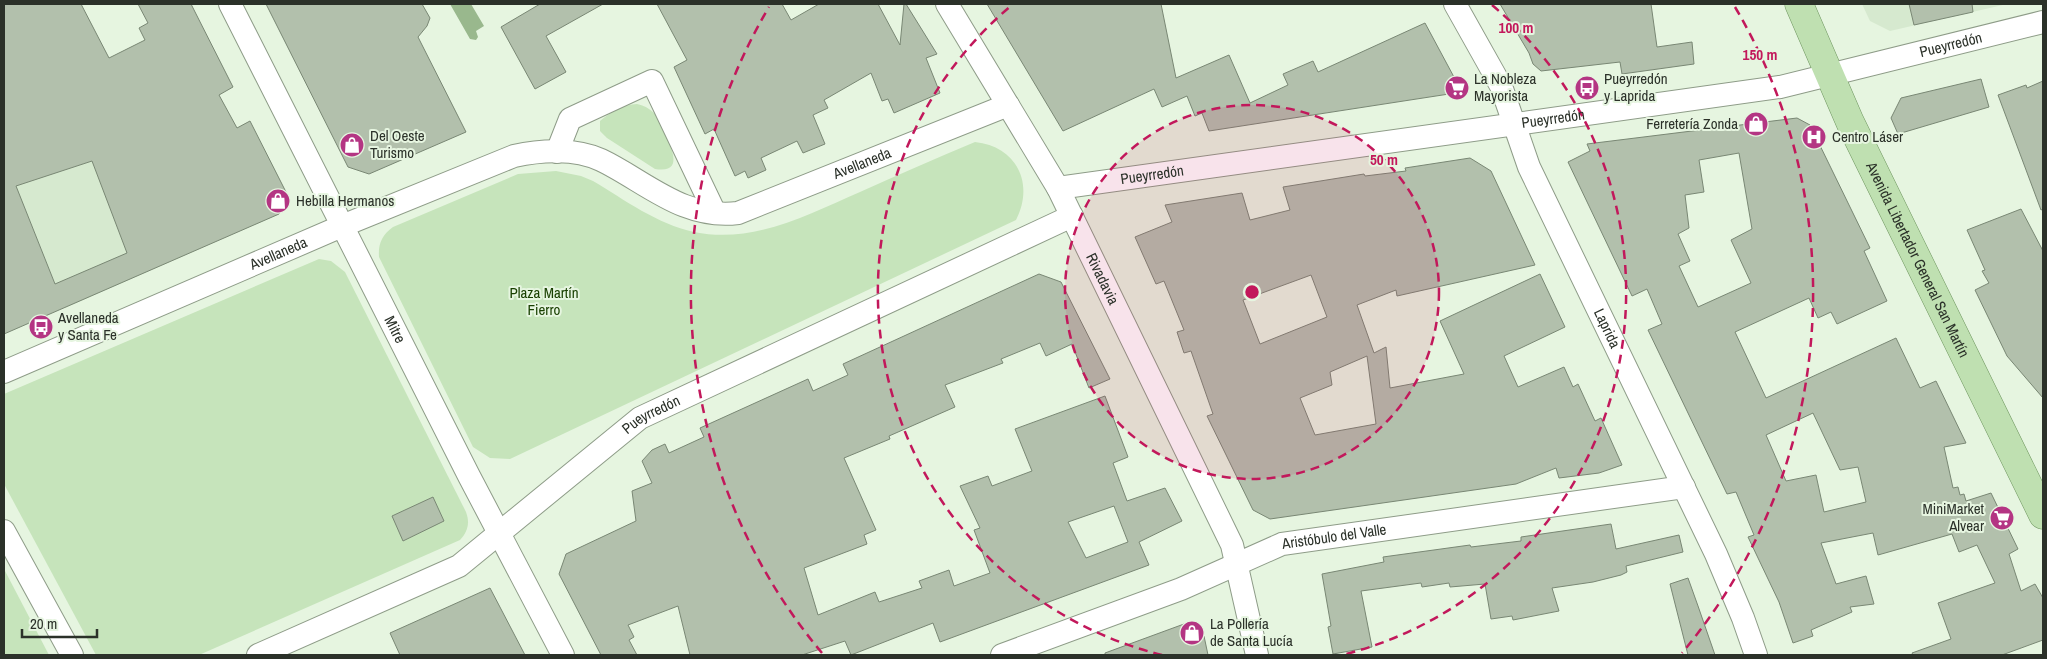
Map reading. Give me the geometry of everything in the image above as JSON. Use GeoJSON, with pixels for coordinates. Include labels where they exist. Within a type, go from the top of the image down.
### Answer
{"type":"FeatureCollection","features":[{"type":"Feature","properties":{"kind":"main road","name":"Avenida Libertador General San Martín"},"geometry":{"type":"LineString","coordinates":[[1799,4],[1850,122],[2043,514]]}},
{"type":"Feature","properties":{"kind":"street","name":"Mitre"},"geometry":{"type":"LineString","coordinates":[[230,4],[563,655]]}},
{"type":"Feature","properties":{"kind":"street","name":"Rivadavia"},"geometry":{"type":"LineString","coordinates":[[947,4],[1058,188],[1232,545],[1257,655]]}},
{"type":"Feature","properties":{"kind":"street","name":"Laprida"},"geometry":{"type":"LineString","coordinates":[[1455,4],[1500,86],[1529,166],[1716,554],[1743,618],[1756,655]]}},
{"type":"Feature","properties":{"kind":"street","name":"Pueyrredón"},"geometry":{"type":"LineString","coordinates":[[1058,188],[1780,86],[2043,22]]}},
{"type":"Feature","properties":{"kind":"street"},"geometry":{"type":"LineString","coordinates":[[557,152],[570,119],[652,81],[715,213]]}},
{"type":"Feature","properties":{"kind":"street","name":"Avellaneda"},"geometry":{"type":"LineString","coordinates":[[4,372],[500,160],[528,153],[572,153],[600,160],[654,193],[672,201],[715,213],[738,213],[1008,105]]}},
{"type":"Feature","properties":{"kind":"street","name":"Pueyrredón"},"geometry":{"type":"LineString","coordinates":[[258,655],[459,566],[640,418],[1072,216]]}},
{"type":"Feature","properties":{"kind":"street","name":"Aristóbulo del Valle"},"geometry":{"type":"LineString","coordinates":[[1002,655],[1181,589],[1282,544],[1684,487]]}},
{"type":"Feature","properties":{"kind":"street"},"geometry":{"type":"LineString","coordinates":[[4,531],[72,655]]}},
{"type":"Feature","properties":{"kind":"shaded area"},"geometry":{"type":"Polygon","coordinates":[[[450,4],[471,4],[484,26],[476,31],[478,37],[476,40],[470,39],[450,4]]]}},
{"type":"Feature","properties":{"kind":"shaded area"},"geometry":{"type":"Polygon","coordinates":[[[1862,4],[2007,4],[1890,31],[1870,21],[1862,4]]]}},
{"type":"Feature","properties":{"kind":"shaded area","name":"Hebilla Hermanos"},"geometry":{"type":"Polygon","coordinates":[[[101,45],[125,186],[250,121],[287,194],[279,214],[65,308],[24,206],[4,215],[4,93],[101,45]]]}},
{"type":"Feature","properties":{"kind":"green space"},"geometry":{"type":"Polygon","coordinates":[[[637,104],[650,110],[659,120],[674,158],[673,164],[670,167],[655,169],[607,138],[600,131],[600,121],[608,115],[622,107],[637,104]]]}},
{"type":"Feature","properties":{"kind":"green space","name":"Plaza Martín Fierro"},"geometry":{"type":"Polygon","coordinates":[[[975,142],[989,145],[1001,151],[1011,159],[1018,169],[1022,180],[1023,193],[1016,220],[510,459],[490,458],[473,447],[379,257],[379,248],[382,240],[393,227],[518,174],[556,171],[581,176],[593,181],[654,217],[680,228],[716,235],[738,234],[759,231],[800,218],[975,142]]]}},
{"type":"Feature","properties":{"kind":"green space"},"geometry":{"type":"Polygon","coordinates":[[[319,259],[331,261],[345,272],[466,512],[468,527],[465,533],[460,540],[199,655],[96,655],[4,484],[4,394],[319,259]]]}},
{"type":"Feature","properties":{"kind":"green space"},"geometry":{"type":"Polygon","coordinates":[[[4,569],[49,655],[4,655],[4,569]]]}},
{"type":"Feature","properties":{"kind":"building"},"geometry":{"type":"Polygon","coordinates":[[[4,4],[81,4],[109,58],[145,40],[139,28],[148,23],[138,4],[191,4],[233,87],[219,95],[237,128],[250,121],[287,194],[279,214],[4,334],[4,4]],[[92,161],[16,186],[55,284],[127,253],[92,161]]]}},
{"type":"Feature","properties":{"kind":"building"},"geometry":{"type":"Polygon","coordinates":[[[266,4],[422,4],[430,18],[427,26],[418,37],[466,132],[369,174],[348,167],[266,4]]]}},
{"type":"Feature","properties":{"kind":"building"},"geometry":{"type":"Polygon","coordinates":[[[540,4],[603,4],[546,36],[566,72],[535,89],[501,27],[540,4]]]}},
{"type":"Feature","properties":{"kind":"building"},"geometry":{"type":"Polygon","coordinates":[[[657,4],[782,4],[791,20],[819,4],[878,4],[900,45],[904,4],[906,4],[937,54],[926,58],[940,93],[894,113],[888,99],[882,101],[871,73],[824,100],[828,108],[813,115],[825,144],[803,153],[797,141],[761,158],[766,170],[748,178],[745,171],[735,176],[714,129],[705,134],[674,67],[687,60],[657,4]]]}},
{"type":"Feature","properties":{"kind":"building"},"geometry":{"type":"Polygon","coordinates":[[[987,4],[1161,4],[1176,78],[1229,55],[1250,103],[1288,85],[1283,74],[1313,61],[1318,72],[1425,23],[1462,92],[1209,131],[1202,113],[1195,116],[1187,96],[1162,107],[1154,89],[1063,131],[987,4]]]}},
{"type":"Feature","properties":{"kind":"building"},"geometry":{"type":"Polygon","coordinates":[[[1500,4],[1651,4],[1657,47],[1692,42],[1694,64],[1622,74],[1620,62],[1541,71],[1533,64],[1529,53],[1500,4]]]}},
{"type":"Feature","properties":{"kind":"building"},"geometry":{"type":"Polygon","coordinates":[[[1909,4],[1972,4],[1973,12],[1914,25],[1909,4]]]}},
{"type":"Feature","properties":{"kind":"building"},"geometry":{"type":"Polygon","coordinates":[[[1981,79],[1989,107],[1898,134],[1891,118],[1901,98],[1981,79]]]}},
{"type":"Feature","properties":{"kind":"building"},"geometry":{"type":"Polygon","coordinates":[[[2043,81],[2043,209],[2041,210],[1998,95],[2026,85],[2027,88],[2043,81]]]}},
{"type":"Feature","properties":{"kind":"building"},"geometry":{"type":"Polygon","coordinates":[[[1797,118],[1810,125],[1870,248],[1864,251],[1887,301],[1837,324],[1831,312],[1818,318],[1809,298],[1735,332],[1766,398],[1896,338],[1920,388],[1936,381],[1966,443],[1944,447],[1953,488],[1958,487],[1960,495],[1964,494],[1966,501],[1991,493],[2018,549],[2009,554],[2021,591],[2035,584],[2043,598],[2043,640],[2002,655],[1913,655],[1912,653],[1951,639],[1938,603],[1995,583],[1977,545],[1959,552],[1952,534],[1878,555],[1873,533],[1821,543],[1836,584],[1866,576],[1874,604],[1850,607],[1852,612],[1811,630],[1813,636],[1793,643],[1779,602],[1748,537],[1754,535],[1736,492],[1727,494],[1648,330],[1662,324],[1647,289],[1632,296],[1568,162],[1590,151],[1587,144],[1797,118]],[[1739,153],[1699,160],[1704,192],[1685,195],[1689,228],[1678,234],[1690,261],[1679,266],[1698,307],[1751,283],[1731,240],[1752,229],[1739,153]],[[1813,413],[1766,435],[1786,481],[1816,475],[1824,512],[1866,502],[1858,467],[1840,470],[1813,413]]]}},
{"type":"Feature","properties":{"kind":"building"},"geometry":{"type":"Polygon","coordinates":[[[1470,158],[1491,171],[1535,265],[1397,296],[1396,290],[1357,305],[1374,353],[1386,347],[1390,388],[1464,374],[1440,321],[1540,274],[1565,327],[1504,356],[1518,387],[1564,367],[1573,387],[1578,384],[1595,421],[1601,418],[1622,465],[1599,473],[1559,478],[1556,468],[1516,484],[1270,519],[1253,510],[1207,416],[1213,414],[1191,351],[1184,353],[1177,332],[1184,330],[1164,281],[1156,284],[1135,237],[1172,222],[1165,205],[1242,193],[1250,220],[1290,210],[1283,187],[1364,174],[1365,176],[1406,171],[1405,168],[1470,158]],[[1311,275],[1243,300],[1260,344],[1327,317],[1311,275]],[[1367,356],[1330,372],[1332,385],[1300,398],[1315,435],[1376,424],[1367,356]]]}},
{"type":"Feature","properties":{"kind":"building"},"geometry":{"type":"Polygon","coordinates":[[[2021,209],[2043,251],[2043,398],[2007,356],[1975,290],[1989,283],[1982,271],[1985,270],[1967,230],[2021,209]]]}},
{"type":"Feature","properties":{"kind":"building"},"geometry":{"type":"Polygon","coordinates":[[[1039,274],[1061,282],[1110,379],[1089,388],[1072,344],[1046,356],[1040,343],[1001,359],[1003,363],[945,385],[955,407],[889,436],[890,439],[844,458],[876,530],[864,535],[867,544],[804,568],[818,615],[875,592],[879,602],[922,588],[919,581],[949,570],[954,586],[990,573],[974,530],[980,528],[960,486],[988,476],[992,486],[1032,471],[1015,429],[1105,396],[1128,457],[1113,463],[1127,501],[1165,488],[1182,521],[1139,542],[1149,565],[940,642],[933,623],[851,655],[845,641],[802,655],[690,655],[678,606],[628,625],[634,637],[629,640],[637,655],[601,655],[559,574],[566,554],[636,521],[632,491],[652,483],[642,461],[652,450],[665,444],[669,453],[704,437],[700,428],[808,379],[813,391],[848,375],[843,364],[1039,274]],[[1114,506],[1068,522],[1086,558],[1128,542],[1114,506]]]}},
{"type":"Feature","properties":{"kind":"building"},"geometry":{"type":"Polygon","coordinates":[[[433,497],[444,521],[403,541],[392,516],[433,497]]]}},
{"type":"Feature","properties":{"kind":"building"},"geometry":{"type":"Polygon","coordinates":[[[1611,524],[1616,549],[1679,535],[1683,552],[1626,566],[1627,572],[1621,575],[1593,582],[1552,588],[1559,611],[1513,620],[1512,616],[1491,619],[1485,584],[1450,587],[1449,583],[1422,587],[1421,583],[1361,591],[1372,647],[1333,654],[1328,627],[1331,626],[1322,574],[1384,562],[1383,557],[1470,545],[1471,547],[1521,541],[1521,537],[1611,524]]]}},
{"type":"Feature","properties":{"kind":"building"},"geometry":{"type":"Polygon","coordinates":[[[1688,578],[1715,655],[1688,655],[1670,584],[1688,578]]]}},
{"type":"Feature","properties":{"kind":"building"},"geometry":{"type":"Polygon","coordinates":[[[490,588],[525,655],[400,655],[390,633],[490,588]]]}},
{"type":"Feature","properties":{"kind":"building"},"geometry":{"type":"Polygon","coordinates":[[[1184,624],[1204,636],[1208,655],[1105,655],[1105,653],[1184,624]]]}},
{"type":"Feature","properties":{"kind":"place","name":"La Nobleza Mayorista"},"geometry":{"type":"Point","coordinates":[1457,88]}},
{"type":"Feature","properties":{"kind":"place","name":"Pueyrredón y Laprida"},"geometry":{"type":"Point","coordinates":[1587,88]}},
{"type":"Feature","properties":{"kind":"place","name":"Ferretería Zonda"},"geometry":{"type":"Point","coordinates":[1756,124]}},
{"type":"Feature","properties":{"kind":"place","name":"Centro Láser"},"geometry":{"type":"Point","coordinates":[1814,137]}},
{"type":"Feature","properties":{"kind":"place","name":"Del Oeste Turismo"},"geometry":{"type":"Point","coordinates":[352,145]}},
{"type":"Feature","properties":{"kind":"place","name":"Hebilla Hermanos"},"geometry":{"type":"Point","coordinates":[278,201]}},
{"type":"Feature","properties":{"kind":"place","name":"Avellaneda y Santa Fe"},"geometry":{"type":"Point","coordinates":[41,327]}},
{"type":"Feature","properties":{"kind":"place","name":"MiniMarket Alvear"},"geometry":{"type":"Point","coordinates":[2002,518]}},
{"type":"Feature","properties":{"kind":"place","name":"La Pollería de Santa Lucía"},"geometry":{"type":"Point","coordinates":[1192,633]}}]}
